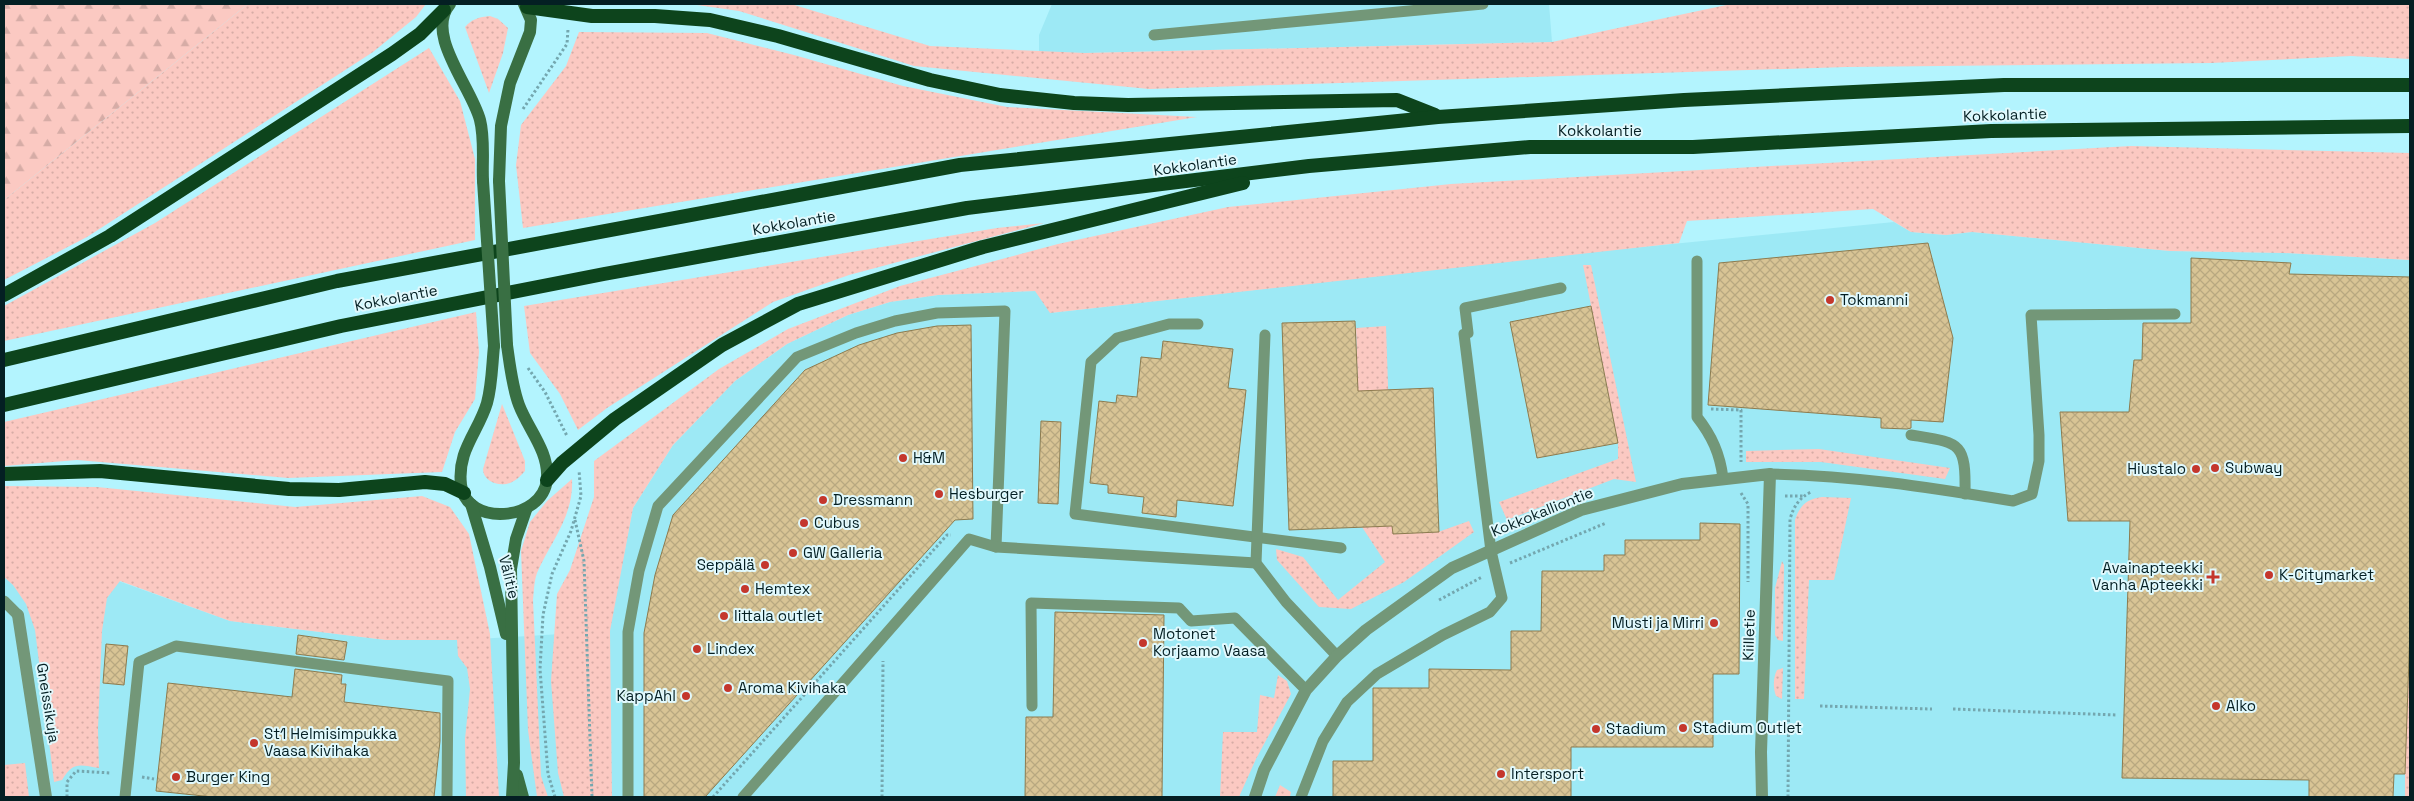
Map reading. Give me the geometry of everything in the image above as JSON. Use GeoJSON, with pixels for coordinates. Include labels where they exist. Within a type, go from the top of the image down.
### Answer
{"type":"FeatureCollection","features":[{"type":"Feature","properties":{"kind":"highway"},"geometry":{"type":"LineString","coordinates":[[525,5],[569,14],[655,16],[710,20],[778,36],[930,80],[1000,95],[1074,103],[1128,105],[1397,100],[1438,117]]}},
{"type":"Feature","properties":{"kind":"highway"},"geometry":{"type":"LineString","coordinates":[[4,295],[110,236],[392,54],[420,34],[447,7]]}},
{"type":"Feature","properties":{"kind":"highway","name":"Kokkolantie"},"geometry":{"type":"LineString","coordinates":[[4,360],[337,281],[960,165],[1438,117],[1684,100],[2004,85],[2409,85]]}},
{"type":"Feature","properties":{"kind":"highway","name":"Kokkolantie"},"geometry":{"type":"LineString","coordinates":[[4,405],[342,326],[604,274],[967,208],[1309,166],[1530,147],[1693,147],[1991,131],[2410,126]]}},
{"type":"Feature","properties":{"kind":"highway"},"geometry":{"type":"LineString","coordinates":[[547,480],[573,454],[615,419],[722,345],[798,304],[983,247],[1309,166]]}},
{"type":"Feature","properties":{"kind":"highway"},"geometry":{"type":"LineString","coordinates":[[4,474],[100,471],[299,489],[339,490],[425,482],[445,484],[468,499]]}},
{"type":"Feature","properties":{"kind":"main road"},"geometry":{"type":"LineString","coordinates":[[525,5],[532,20],[530,32],[510,83],[501,126],[499,181],[507,346],[513,384],[527,423],[546,461],[547,480]]}},
{"type":"Feature","properties":{"kind":"main road","name":"Välitie"},"geometry":{"type":"LineString","coordinates":[[447,7],[442,32],[445,47],[476,105],[481,123],[494,346],[487,403],[461,461],[461,486],[468,499],[490,567],[512,658]]}},
{"type":"Feature","properties":{"kind":"main road","name":"Välitie"},"geometry":{"type":"LineString","coordinates":[[512,797],[514,763],[511,568],[516,539],[526,510],[536,501],[547,480]]}},
{"type":"Feature","properties":{"kind":"main road"},"geometry":{"type":"LineString","coordinates":[[468,499],[484,511],[495,514],[512,514],[526,510]]}},
{"type":"Feature","properties":{"kind":"main road","name":"Välitie"},"geometry":{"type":"LineString","coordinates":[[514,763],[523,797]]}},
{"type":"Feature","properties":{"kind":"street","name":"Kokkokalliontie"},"geometry":{"type":"LineString","coordinates":[[1255,797],[1264,770],[1306,690],[1337,656],[1366,630],[1452,568],[1581,510],[1682,484],[1770,474]]}},
{"type":"Feature","properties":{"kind":"street","name":"Kiilletie"},"geometry":{"type":"LineString","coordinates":[[1762,797],[1761,752],[1770,474]]}},
{"type":"Feature","properties":{"kind":"street","name":"Gneissikuja"},"geometry":{"type":"LineString","coordinates":[[18,615],[46,797]]}},
{"type":"Feature","properties":{"kind":"lane"},"geometry":{"type":"LineString","coordinates":[[1154,35],[1483,4]]}},
{"type":"Feature","properties":{"kind":"lane"},"geometry":{"type":"LineString","coordinates":[[1697,261],[1697,417],[1709,432],[1720,456],[1723,478]]}},
{"type":"Feature","properties":{"kind":"lane"},"geometry":{"type":"LineString","coordinates":[[1301,797],[1323,741],[1347,702],[1377,674],[1443,635],[1490,612],[1502,598],[1491,551],[1464,334],[1468,332],[1465,308],[1561,288]]}},
{"type":"Feature","properties":{"kind":"lane"},"geometry":{"type":"LineString","coordinates":[[628,797],[628,632],[639,572],[658,506],[798,357],[856,333],[895,321],[937,313],[1005,311],[996,547]]}},
{"type":"Feature","properties":{"kind":"lane","name":"Kokkokalliontie"},"geometry":{"type":"LineString","coordinates":[[1770,474],[1848,477],[2013,501],[2032,494],[2039,461],[2031,315],[2175,314]]}},
{"type":"Feature","properties":{"kind":"lane"},"geometry":{"type":"LineString","coordinates":[[1198,324],[1169,324],[1118,338],[1092,362],[1076,514],[1341,548]]}},
{"type":"Feature","properties":{"kind":"lane"},"geometry":{"type":"LineString","coordinates":[[1265,335],[1256,563],[1286,602],[1337,656]]}},
{"type":"Feature","properties":{"kind":"lane"},"geometry":{"type":"LineString","coordinates":[[1911,436],[1952,442],[1961,451],[1966,465],[1966,494]]}},
{"type":"Feature","properties":{"kind":"lane"},"geometry":{"type":"LineString","coordinates":[[743,797],[969,540],[996,547],[1256,563]]}},
{"type":"Feature","properties":{"kind":"lane"},"geometry":{"type":"LineString","coordinates":[[4,601],[18,615]]}},
{"type":"Feature","properties":{"kind":"lane"},"geometry":{"type":"LineString","coordinates":[[1032,706],[1031,603],[1178,608],[1192,620],[1235,618],[1306,690]]}},
{"type":"Feature","properties":{"kind":"lane"},"geometry":{"type":"LineString","coordinates":[[125,797],[139,662],[176,646],[448,681],[447,797]]}},
{"type":"Feature","properties":{"kind":"path"},"geometry":{"type":"LineString","coordinates":[[520,114],[567,44],[569,14]]}},
{"type":"Feature","properties":{"kind":"path"},"geometry":{"type":"LineString","coordinates":[[525,363],[545,392],[564,426],[581,474],[581,496],[552,574],[543,615],[540,669],[548,774],[555,797]]}},
{"type":"Feature","properties":{"kind":"path"},"geometry":{"type":"LineString","coordinates":[[1704,409],[1741,410],[1741,494],[1748,504],[1748,583]]}},
{"type":"Feature","properties":{"kind":"path"},"geometry":{"type":"LineString","coordinates":[[1732,492],[1741,494]]}},
{"type":"Feature","properties":{"kind":"path"},"geometry":{"type":"LineString","coordinates":[[1788,797],[1790,519],[1794,507],[1803,496],[1816,492]]}},
{"type":"Feature","properties":{"kind":"path"},"geometry":{"type":"LineString","coordinates":[[574,519],[584,561],[592,797]]}},
{"type":"Feature","properties":{"kind":"path"},"geometry":{"type":"LineString","coordinates":[[1436,602],[1495,570],[1593,527],[1612,521]]}},
{"type":"Feature","properties":{"kind":"path"},"geometry":{"type":"LineString","coordinates":[[713,797],[947,535],[969,540]]}},
{"type":"Feature","properties":{"kind":"path"},"geometry":{"type":"LineString","coordinates":[[859,634],[883,656],[882,797]]}},
{"type":"Feature","properties":{"kind":"path"},"geometry":{"type":"LineString","coordinates":[[1820,706],[1932,709]]}},
{"type":"Feature","properties":{"kind":"path"},"geometry":{"type":"LineString","coordinates":[[1953,709],[2117,715]]}},
{"type":"Feature","properties":{"kind":"path"},"geometry":{"type":"LineString","coordinates":[[67,797],[67,782],[76,771],[154,779]]}},
{"type":"Feature","properties":{"kind":"shaded area"},"geometry":{"type":"Polygon","coordinates":[[[1052,4],[1549,4],[1552,42],[1085,53],[1039,52],[1039,35],[1052,4]]]}},
{"type":"Feature","properties":{"kind":"shaded area"},"geometry":{"type":"Polygon","coordinates":[[[1894,222],[1911,232],[1946,235],[1972,232],[2170,251],[2284,253],[2410,260],[2410,797],[4,797],[4,540],[230,621],[386,640],[479,639],[609,631],[633,508],[673,445],[735,381],[787,344],[848,315],[890,302],[938,295],[1036,291],[1051,313],[1582,253],[1894,222]]]}},
{"type":"Feature","properties":{"kind":"green space"},"geometry":{"type":"Polygon","coordinates":[[[4,4],[248,4],[4,200],[4,4]]]}},
{"type":"Feature","properties":{"kind":"green space"},"geometry":{"type":"Polygon","coordinates":[[[248,4],[426,4],[416,17],[373,52],[87,237],[4,280],[4,200],[248,4]]]}},
{"type":"Feature","properties":{"kind":"green space"},"geometry":{"type":"Polygon","coordinates":[[[690,4],[791,4],[930,46],[1085,53],[1552,42],[1731,4],[2410,4],[2410,59],[2351,56],[2211,63],[1846,67],[1149,89],[914,66],[739,11],[690,4]]]}},
{"type":"Feature","properties":{"kind":"green space"},"geometry":{"type":"Polygon","coordinates":[[[490,16],[498,19],[508,28],[503,53],[489,93],[465,27],[476,19],[490,16]]]}},
{"type":"Feature","properties":{"kind":"green space"},"geometry":{"type":"Polygon","coordinates":[[[579,32],[707,33],[903,86],[1007,107],[1197,117],[523,228],[516,165],[521,125],[566,66],[579,32]]]}},
{"type":"Feature","properties":{"kind":"green space"},"geometry":{"type":"Polygon","coordinates":[[[429,48],[460,101],[475,159],[475,240],[4,341],[4,306],[155,223],[429,48]]]}},
{"type":"Feature","properties":{"kind":"green space"},"geometry":{"type":"Polygon","coordinates":[[[2131,146],[2410,153],[2410,260],[2284,253],[2170,251],[1972,232],[1946,235],[1911,232],[1873,209],[1687,221],[1679,243],[1050,313],[1035,291],[938,295],[890,302],[848,315],[787,344],[735,381],[673,445],[633,508],[610,631],[612,797],[564,797],[558,773],[551,681],[557,594],[570,570],[594,497],[594,461],[719,369],[788,329],[900,286],[1058,244],[1228,207],[1451,184],[2131,146]]]}},
{"type":"Feature","properties":{"kind":"green space"},"geometry":{"type":"Polygon","coordinates":[[[1044,223],[849,275],[773,302],[607,408],[578,430],[560,394],[530,353],[524,306],[997,228],[1044,223]]]}},
{"type":"Feature","properties":{"kind":"green space"},"geometry":{"type":"Polygon","coordinates":[[[1583,265],[1591,265],[1636,482],[1614,479],[1507,520],[1499,502],[1618,459],[1618,443],[1583,265]]]}},
{"type":"Feature","properties":{"kind":"green space"},"geometry":{"type":"Polygon","coordinates":[[[476,312],[479,352],[475,399],[455,432],[442,472],[288,478],[77,460],[4,466],[4,422],[476,312]]]}},
{"type":"Feature","properties":{"kind":"green space"},"geometry":{"type":"Polygon","coordinates":[[[1386,326],[1393,534],[1438,532],[1469,521],[1474,532],[1404,582],[1351,609],[1319,607],[1277,560],[1276,549],[1303,557],[1338,600],[1385,562],[1362,527],[1356,328],[1386,326]]]}},
{"type":"Feature","properties":{"kind":"green space"},"geometry":{"type":"Polygon","coordinates":[[[502,404],[525,461],[525,471],[508,484],[493,483],[486,477],[483,469],[502,404]]]}},
{"type":"Feature","properties":{"kind":"green space"},"geometry":{"type":"Polygon","coordinates":[[[1819,449],[1950,468],[1945,479],[1821,462],[1746,462],[1746,451],[1819,449]]]}},
{"type":"Feature","properties":{"kind":"green space"},"geometry":{"type":"Polygon","coordinates":[[[572,479],[572,492],[565,517],[537,573],[534,586],[533,600],[541,776],[548,797],[537,797],[528,730],[521,551],[530,522],[547,501],[572,479]]]}},
{"type":"Feature","properties":{"kind":"green space"},"geometry":{"type":"Polygon","coordinates":[[[4,486],[97,487],[295,507],[422,496],[450,507],[469,534],[490,634],[499,797],[466,797],[465,739],[470,689],[467,668],[458,656],[457,640],[386,640],[230,621],[120,581],[107,598],[102,631],[98,729],[99,768],[87,766],[74,767],[62,780],[54,782],[35,630],[26,604],[13,585],[4,577],[4,486]]]}},
{"type":"Feature","properties":{"kind":"green space"},"geometry":{"type":"Polygon","coordinates":[[[1822,497],[1851,498],[1834,580],[1809,580],[1804,699],[1795,699],[1795,520],[1799,510],[1805,504],[1812,499],[1822,497]]]}},
{"type":"Feature","properties":{"kind":"green space"},"geometry":{"type":"Polygon","coordinates":[[[1782,561],[1784,565],[1783,641],[1778,640],[1775,635],[1775,588],[1782,561]]]}},
{"type":"Feature","properties":{"kind":"green space"},"geometry":{"type":"Polygon","coordinates":[[[2410,629],[2410,797],[2405,797],[2405,774],[2410,629]]]}},
{"type":"Feature","properties":{"kind":"green space"},"geometry":{"type":"Polygon","coordinates":[[[1783,668],[1782,699],[1776,696],[1774,683],[1777,670],[1783,668]]]}},
{"type":"Feature","properties":{"kind":"green space"},"geometry":{"type":"Polygon","coordinates":[[[1278,675],[1287,681],[1291,694],[1256,759],[1239,797],[1220,797],[1223,732],[1257,732],[1260,695],[1274,698],[1278,675]]]}},
{"type":"Feature","properties":{"kind":"green space"},"geometry":{"type":"Polygon","coordinates":[[[25,763],[29,797],[4,797],[4,765],[25,763]]]}},
{"type":"Feature","properties":{"kind":"green space"},"geometry":{"type":"Polygon","coordinates":[[[1280,785],[1291,792],[1290,797],[1275,797],[1280,785]]]}},
{"type":"Feature","properties":{"kind":"building","name":"Tokmanni"},"geometry":{"type":"Polygon","coordinates":[[[1928,243],[1953,338],[1943,422],[1911,420],[1911,428],[1881,428],[1881,418],[1708,405],[1719,263],[1928,243]]]}},
{"type":"Feature","properties":{"kind":"building","name":"K-Citymarket"},"geometry":{"type":"Polygon","coordinates":[[[2191,258],[2291,263],[2289,274],[2410,277],[2410,629],[2405,774],[2394,774],[2393,797],[2309,797],[2309,780],[2122,778],[2130,521],[2068,521],[2060,412],[2129,412],[2134,360],[2142,360],[2143,323],[2191,323],[2191,258]]]}},
{"type":"Feature","properties":{"kind":"building"},"geometry":{"type":"Polygon","coordinates":[[[1591,306],[1618,443],[1537,458],[1510,322],[1591,306]]]}},
{"type":"Feature","properties":{"kind":"building"},"geometry":{"type":"Polygon","coordinates":[[[1355,321],[1358,391],[1433,388],[1439,532],[1393,534],[1392,526],[1289,530],[1282,323],[1355,321]]]}},
{"type":"Feature","properties":{"kind":"building","name":"GW Galleria"},"geometry":{"type":"Polygon","coordinates":[[[971,325],[973,519],[955,520],[705,797],[644,797],[644,633],[655,575],[673,515],[805,370],[859,345],[897,333],[937,326],[971,325]]]}},
{"type":"Feature","properties":{"kind":"building"},"geometry":{"type":"Polygon","coordinates":[[[1163,341],[1233,349],[1228,388],[1246,390],[1233,506],[1177,500],[1176,517],[1142,513],[1144,497],[1108,493],[1108,485],[1090,483],[1099,401],[1116,403],[1117,395],[1137,397],[1141,357],[1161,359],[1163,341]]]}},
{"type":"Feature","properties":{"kind":"building"},"geometry":{"type":"Polygon","coordinates":[[[1041,421],[1061,422],[1058,504],[1038,503],[1041,421]]]}},
{"type":"Feature","properties":{"kind":"building"},"geometry":{"type":"Polygon","coordinates":[[[1700,523],[1740,524],[1739,674],[1713,674],[1713,747],[1571,747],[1571,797],[1333,797],[1333,761],[1373,761],[1373,688],[1429,688],[1429,669],[1511,670],[1511,631],[1541,631],[1542,571],[1604,571],[1604,555],[1625,555],[1625,540],[1700,540],[1700,523]]]}},
{"type":"Feature","properties":{"kind":"building"},"geometry":{"type":"Polygon","coordinates":[[[1055,612],[1164,615],[1162,797],[1025,797],[1026,717],[1053,717],[1055,612]]]}},
{"type":"Feature","properties":{"kind":"building"},"geometry":{"type":"Polygon","coordinates":[[[298,635],[347,642],[344,660],[296,654],[298,635]]]}},
{"type":"Feature","properties":{"kind":"building"},"geometry":{"type":"Polygon","coordinates":[[[106,644],[128,646],[124,685],[103,683],[106,644]]]}},
{"type":"Feature","properties":{"kind":"building"},"geometry":{"type":"Polygon","coordinates":[[[295,669],[342,675],[341,684],[346,684],[344,702],[440,713],[440,741],[434,797],[213,797],[156,791],[168,683],[292,697],[295,669]]]}},
{"type":"Feature","properties":{"kind":"place","name":"Tokmanni"},"geometry":{"type":"Point","coordinates":[1830,300]}},
{"type":"Feature","properties":{"kind":"place","name":"H&M"},"geometry":{"type":"Point","coordinates":[903,458]}},
{"type":"Feature","properties":{"kind":"place","name":"Subway"},"geometry":{"type":"Point","coordinates":[2215,468]}},
{"type":"Feature","properties":{"kind":"place","name":"Hiustalo"},"geometry":{"type":"Point","coordinates":[2196,469]}},
{"type":"Feature","properties":{"kind":"place","name":"Hesburger"},"geometry":{"type":"Point","coordinates":[939,494]}},
{"type":"Feature","properties":{"kind":"place","name":"Dressmann"},"geometry":{"type":"Point","coordinates":[823,500]}},
{"type":"Feature","properties":{"kind":"place","name":"Cubus"},"geometry":{"type":"Point","coordinates":[804,523]}},
{"type":"Feature","properties":{"kind":"place","name":"GW Galleria"},"geometry":{"type":"Point","coordinates":[793,553]}},
{"type":"Feature","properties":{"kind":"place","name":"Seppälä"},"geometry":{"type":"Point","coordinates":[765,565]}},
{"type":"Feature","properties":{"kind":"place","name":"K-Citymarket"},"geometry":{"type":"Point","coordinates":[2269,575]}},
{"type":"Feature","properties":{"kind":"place","name":"Avainapteekki Vanha Apteekki"},"geometry":{"type":"Point","coordinates":[2213,577]}},
{"type":"Feature","properties":{"kind":"place","name":"Hemtex"},"geometry":{"type":"Point","coordinates":[745,589]}},
{"type":"Feature","properties":{"kind":"place","name":"Iittala outlet"},"geometry":{"type":"Point","coordinates":[724,616]}},
{"type":"Feature","properties":{"kind":"place","name":"Musti ja Mirri"},"geometry":{"type":"Point","coordinates":[1714,623]}},
{"type":"Feature","properties":{"kind":"place","name":"Motonet Korjaamo Vaasa"},"geometry":{"type":"Point","coordinates":[1143,643]}},
{"type":"Feature","properties":{"kind":"place","name":"Lindex"},"geometry":{"type":"Point","coordinates":[697,649]}},
{"type":"Feature","properties":{"kind":"place","name":"Aroma Kivihaka"},"geometry":{"type":"Point","coordinates":[728,688]}},
{"type":"Feature","properties":{"kind":"place","name":"KappAhl"},"geometry":{"type":"Point","coordinates":[686,696]}},
{"type":"Feature","properties":{"kind":"place","name":"Alko"},"geometry":{"type":"Point","coordinates":[2216,706]}},
{"type":"Feature","properties":{"kind":"place","name":"Stadium Outlet"},"geometry":{"type":"Point","coordinates":[1683,728]}},
{"type":"Feature","properties":{"kind":"place","name":"Stadium"},"geometry":{"type":"Point","coordinates":[1596,729]}},
{"type":"Feature","properties":{"kind":"place","name":"St1 Helmisimpukka Vaasa Kivihaka"},"geometry":{"type":"Point","coordinates":[254,743]}},
{"type":"Feature","properties":{"kind":"place","name":"Intersport"},"geometry":{"type":"Point","coordinates":[1501,774]}},
{"type":"Feature","properties":{"kind":"place","name":"Burger King"},"geometry":{"type":"Point","coordinates":[176,777]}}]}
